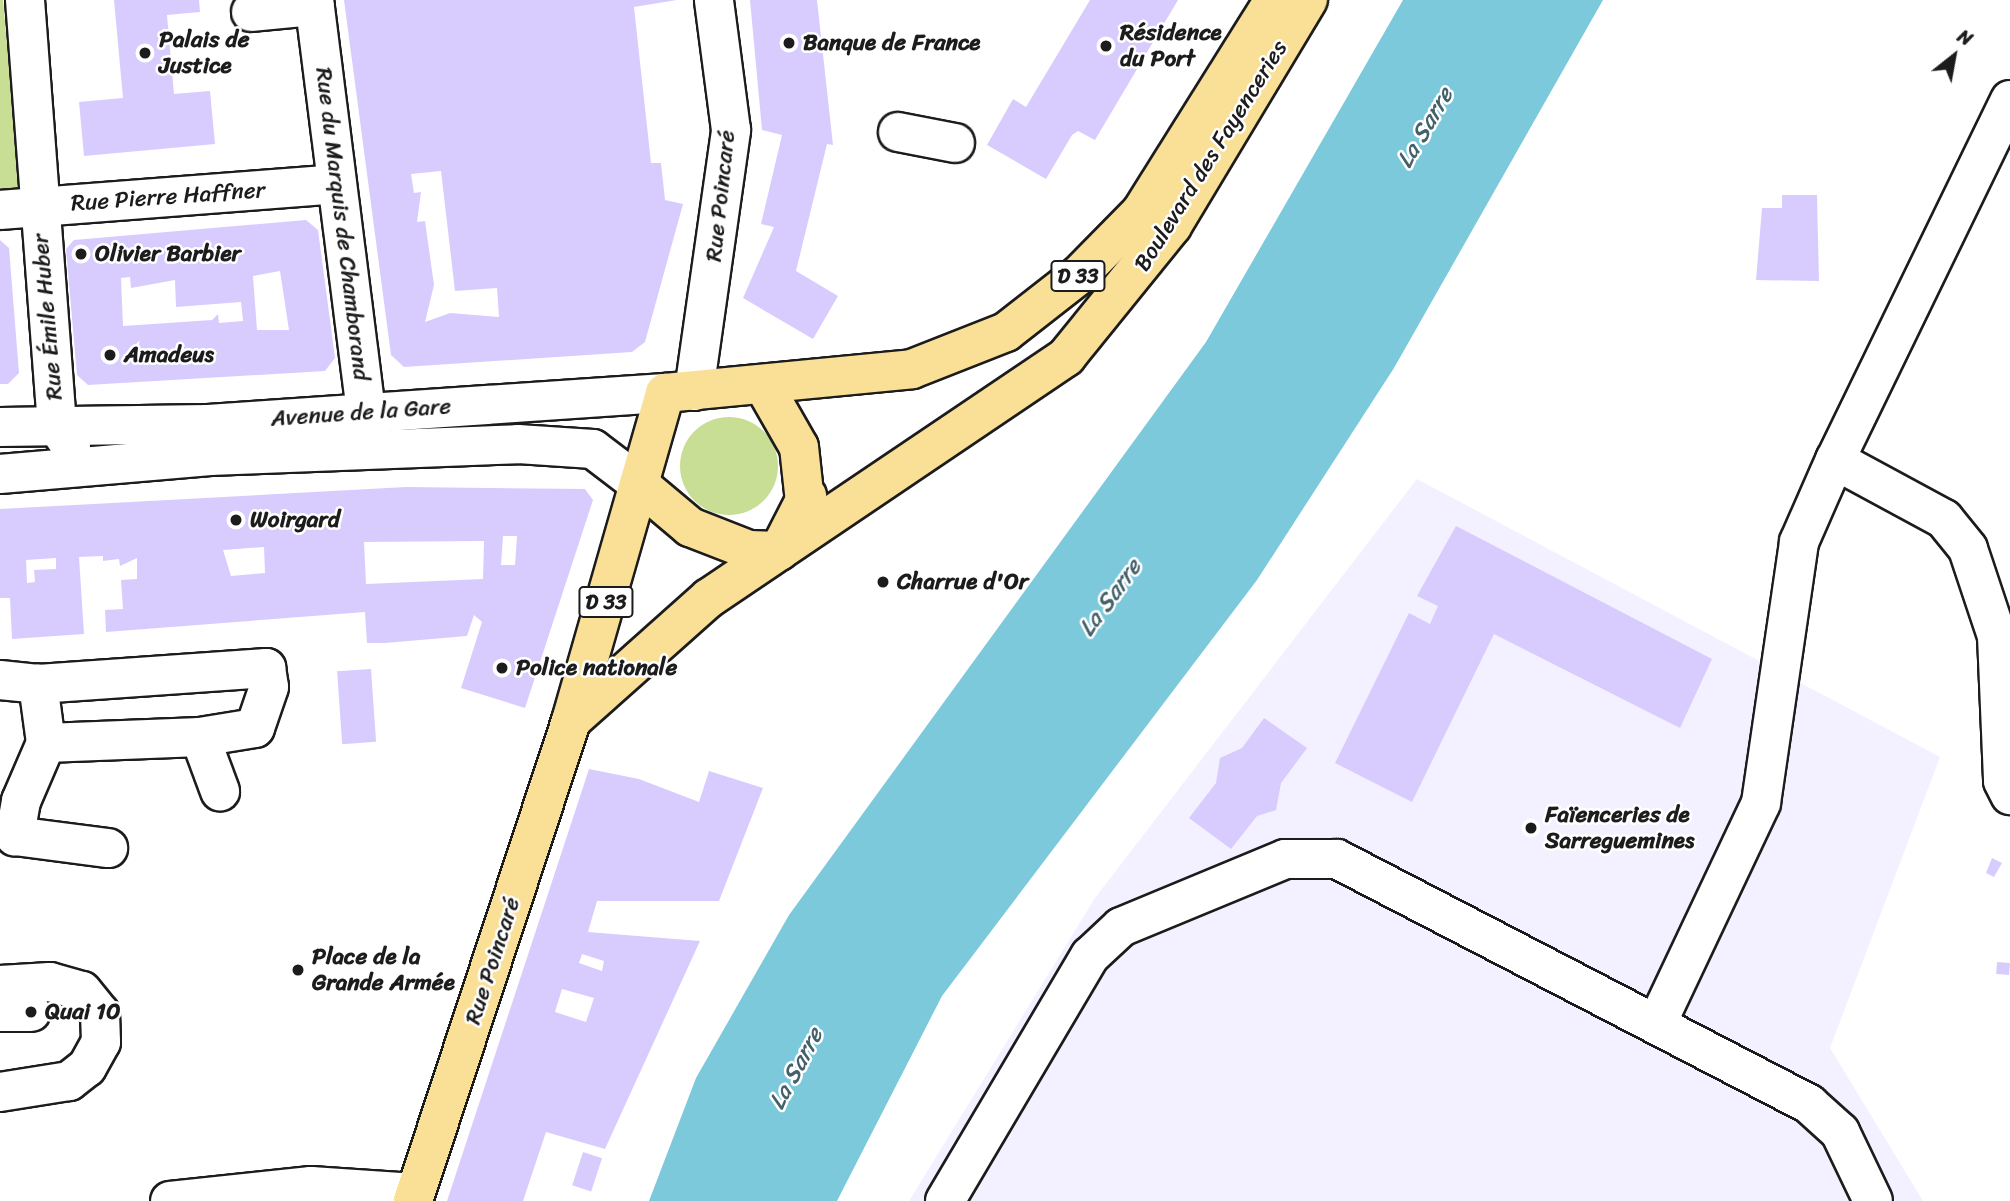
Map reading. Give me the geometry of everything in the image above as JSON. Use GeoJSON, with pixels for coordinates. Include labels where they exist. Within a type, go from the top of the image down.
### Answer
{"type":"FeatureCollection","features":[{"type":"Feature","properties":{"kind":"main road","name":"Boulevard des Fayenceries"},"geometry":{"type":"LineString","coordinates":[[764,386],[912,369],[996,336],[1044,305],[1110,244],[1168,176],[1274,0]]}},
{"type":"Feature","properties":{"kind":"main road","name":"Boulevard des Fayenceries"},"geometry":{"type":"LineString","coordinates":[[798,526],[1014,397],[1093,328],[1172,226],[1308,0]]}},
{"type":"Feature","properties":{"kind":"main road","name":"D 33"},"geometry":{"type":"LineString","coordinates":[[639,484],[680,392],[764,386]]}},
{"type":"Feature","properties":{"kind":"main road"},"geometry":{"type":"LineString","coordinates":[[716,538],[798,526],[799,447],[764,386]]}},
{"type":"Feature","properties":{"kind":"main road"},"geometry":{"type":"LineString","coordinates":[[639,484],[675,517],[716,538],[745,574]]}},
{"type":"Feature","properties":{"kind":"main road","name":"Rue Poincaré"},"geometry":{"type":"LineString","coordinates":[[414,1197],[571,721],[639,484]]}},
{"type":"Feature","properties":{"kind":"main road","name":"Rue Poincaré"},"geometry":{"type":"LineString","coordinates":[[571,721],[656,640],[745,574],[798,526]]}},
{"type":"Feature","properties":{"kind":"street","name":"Rue Émile Huber"},"geometry":{"type":"LineString","coordinates":[[25,0],[57,426]]}},
{"type":"Feature","properties":{"kind":"street","name":"Rue Poincaré"},"geometry":{"type":"LineString","coordinates":[[680,392],[731,130],[714,0]]}},
{"type":"Feature","properties":{"kind":"street"},"geometry":{"type":"LineString","coordinates":[[251,12],[314,3]]}},
{"type":"Feature","properties":{"kind":"street","name":"Rue du Marquis de Chamborand"},"geometry":{"type":"LineString","coordinates":[[314,3],[369,430]]}},
{"type":"Feature","properties":{"kind":"street"},"geometry":{"type":"LineString","coordinates":[[1658,1021],[1761,803],[1799,542],[1835,460],[2010,100]]}},
{"type":"Feature","properties":{"kind":"street"},"geometry":{"type":"LineString","coordinates":[[898,132],[955,143]]}},
{"type":"Feature","properties":{"kind":"street","name":"Rue Pierre Haffner"},"geometry":{"type":"LineString","coordinates":[[0,210],[336,184]]}},
{"type":"Feature","properties":{"kind":"street","name":"Avenue de la Gare"},"geometry":{"type":"LineString","coordinates":[[0,474],[102,464],[680,392]]}},
{"type":"Feature","properties":{"kind":"street"},"geometry":{"type":"LineString","coordinates":[[57,426],[73,450],[102,464]]}},
{"type":"Feature","properties":{"kind":"street","name":"Avenue de la Gare"},"geometry":{"type":"LineString","coordinates":[[0,427],[369,430],[593,449],[639,484]]}},
{"type":"Feature","properties":{"kind":"street"},"geometry":{"type":"LineString","coordinates":[[1835,460],[1944,519],[1968,549],[1997,636],[2003,781],[2010,795]]}},
{"type":"Feature","properties":{"kind":"street"},"geometry":{"type":"LineString","coordinates":[[0,680],[38,684],[266,668],[267,708],[255,728],[200,737],[46,743]]}},
{"type":"Feature","properties":{"kind":"street"},"geometry":{"type":"LineString","coordinates":[[38,684],[46,743],[21,801],[15,836],[108,848]]}},
{"type":"Feature","properties":{"kind":"street"},"geometry":{"type":"LineString","coordinates":[[200,737],[220,791]]}},
{"type":"Feature","properties":{"kind":"street"},"geometry":{"type":"LineString","coordinates":[[945,1201],[1090,956],[1121,927],[1285,859],[1337,859],[1658,1021],[1809,1104],[1840,1132],[1873,1201]]}},
{"type":"Feature","properties":{"kind":"street"},"geometry":{"type":"LineString","coordinates":[[0,985],[50,982],[82,991],[100,1013],[101,1042],[87,1067],[69,1081],[0,1092]]}},
{"type":"Feature","properties":{"kind":"street"},"geometry":{"type":"LineString","coordinates":[[0,1079],[39,1086]]}},
{"type":"Feature","properties":{"kind":"street"},"geometry":{"type":"LineString","coordinates":[[170,1201],[311,1186],[414,1197]]}},
{"type":"Feature","properties":{"kind":"shaded area","name":"Faïenceries de Sarreguemines"},"geometry":{"type":"Polygon","coordinates":[[[1417,479],[1940,757],[1830,1048],[1923,1201],[909,1201],[1095,898],[1417,479]]]}},
{"type":"Feature","properties":{"kind":"green space"},"geometry":{"type":"Polygon","coordinates":[[[0,0],[3,0],[21,203],[0,204],[0,0]]]}},
{"type":"Feature","properties":{"kind":"green space"},"geometry":{"type":"Polygon","coordinates":[[[729,417],[748,420],[764,431],[775,447],[778,466],[775,485],[764,501],[748,512],[729,515],[710,512],[694,501],[683,485],[680,466],[683,447],[694,431],[710,420],[729,417]]]}},
{"type":"Feature","properties":{"kind":"water","name":"La Sarre"},"geometry":{"type":"Polygon","coordinates":[[[1403,0],[1603,0],[1394,368],[1257,580],[942,996],[837,1201],[649,1201],[696,1078],[789,915],[1206,342],[1403,0]]]}},
{"type":"Feature","properties":{"kind":"building","name":"Palais de Justice"},"geometry":{"type":"Polygon","coordinates":[[[114,0],[199,0],[200,12],[167,15],[174,94],[210,91],[215,144],[84,156],[79,102],[123,98],[114,0]]]}},
{"type":"Feature","properties":{"kind":"building"},"geometry":{"type":"Polygon","coordinates":[[[344,0],[677,0],[634,7],[651,163],[661,163],[665,200],[683,204],[645,342],[632,352],[404,367],[391,355],[344,0]],[[441,171],[411,174],[414,193],[421,192],[417,222],[425,221],[434,285],[425,322],[450,313],[499,317],[497,288],[455,291],[441,171]]]}},
{"type":"Feature","properties":{"kind":"building"},"geometry":{"type":"Polygon","coordinates":[[[750,0],[817,0],[833,145],[827,144],[796,271],[838,296],[813,339],[743,298],[774,227],[761,224],[782,135],[762,130],[750,0]]]}},
{"type":"Feature","properties":{"kind":"building","name":"Résidence du Port"},"geometry":{"type":"Polygon","coordinates":[[[1090,0],[1178,0],[1095,140],[1078,131],[1072,135],[1046,179],[987,145],[1013,99],[1026,107],[1090,0]]]}},
{"type":"Feature","properties":{"kind":"building"},"geometry":{"type":"Polygon","coordinates":[[[1782,195],[1817,195],[1819,281],[1756,280],[1762,208],[1782,208],[1782,195]]]}},
{"type":"Feature","properties":{"kind":"building"},"geometry":{"type":"Polygon","coordinates":[[[306,220],[318,230],[335,358],[325,371],[88,385],[77,375],[66,249],[74,240],[306,220]],[[280,271],[253,276],[257,330],[289,330],[280,271]],[[130,277],[121,278],[123,326],[212,320],[218,314],[219,323],[243,321],[241,302],[176,307],[175,280],[131,288],[130,277]]]}},
{"type":"Feature","properties":{"kind":"building"},"geometry":{"type":"Polygon","coordinates":[[[0,240],[9,248],[19,373],[8,384],[0,384],[0,240]]]}},
{"type":"Feature","properties":{"kind":"building"},"geometry":{"type":"Polygon","coordinates":[[[406,487],[585,489],[593,500],[525,708],[461,688],[482,622],[474,615],[467,636],[385,643],[367,643],[365,612],[106,632],[105,610],[123,609],[121,580],[137,579],[137,558],[120,566],[119,559],[103,561],[103,556],[79,557],[84,634],[12,639],[10,598],[0,598],[0,509],[406,487]],[[503,536],[501,565],[515,565],[517,536],[503,536]],[[484,541],[364,542],[366,584],[483,579],[484,541]],[[264,547],[223,550],[231,576],[265,573],[264,547]],[[56,558],[26,560],[27,583],[35,582],[34,570],[56,569],[56,558]]]}},
{"type":"Feature","properties":{"kind":"building"},"geometry":{"type":"Polygon","coordinates":[[[1456,526],[1712,659],[1680,728],[1494,634],[1412,802],[1335,763],[1409,613],[1430,624],[1438,606],[1417,596],[1456,526]]]}},
{"type":"Feature","properties":{"kind":"building"},"geometry":{"type":"Polygon","coordinates":[[[371,669],[376,742],[342,744],[337,671],[371,669]]]}},
{"type":"Feature","properties":{"kind":"building"},"geometry":{"type":"Polygon","coordinates":[[[1264,718],[1307,748],[1281,783],[1276,810],[1257,816],[1231,849],[1189,818],[1216,783],[1220,758],[1242,748],[1264,718]]]}},
{"type":"Feature","properties":{"kind":"building"},"geometry":{"type":"Polygon","coordinates":[[[589,769],[639,779],[699,802],[709,771],[763,788],[719,901],[597,901],[588,932],[700,941],[605,1149],[546,1132],[523,1201],[447,1201],[589,769]],[[582,954],[579,963],[602,971],[604,961],[582,954]],[[562,989],[555,1012],[586,1022],[594,998],[562,989]]]}},
{"type":"Feature","properties":{"kind":"building"},"geometry":{"type":"Polygon","coordinates":[[[1992,858],[2002,863],[1994,877],[1986,873],[1992,858]]]}},
{"type":"Feature","properties":{"kind":"building"},"geometry":{"type":"Polygon","coordinates":[[[1997,962],[2010,963],[2009,975],[1996,974],[1997,962]]]}},
{"type":"Feature","properties":{"kind":"building"},"geometry":{"type":"Polygon","coordinates":[[[583,1152],[602,1158],[591,1191],[572,1185],[583,1152]]]}},
{"type":"Feature","properties":{"kind":"place","name":"Banque de France"},"geometry":{"type":"Point","coordinates":[789,43]}},
{"type":"Feature","properties":{"kind":"place","name":"Résidence du Port"},"geometry":{"type":"Point","coordinates":[1106,46]}},
{"type":"Feature","properties":{"kind":"place","name":"Palais de Justice"},"geometry":{"type":"Point","coordinates":[145,53]}},
{"type":"Feature","properties":{"kind":"place","name":"Olivier Barbier"},"geometry":{"type":"Point","coordinates":[81,254]}},
{"type":"Feature","properties":{"kind":"place","name":"Amadeus"},"geometry":{"type":"Point","coordinates":[110,355]}},
{"type":"Feature","properties":{"kind":"place","name":"Woirgard"},"geometry":{"type":"Point","coordinates":[236,520]}},
{"type":"Feature","properties":{"kind":"place","name":"Charrue d'Or"},"geometry":{"type":"Point","coordinates":[883,582]}},
{"type":"Feature","properties":{"kind":"place","name":"Police nationale"},"geometry":{"type":"Point","coordinates":[502,668]}},
{"type":"Feature","properties":{"kind":"place","name":"Faïenceries de Sarreguemines"},"geometry":{"type":"Point","coordinates":[1531,828]}},
{"type":"Feature","properties":{"kind":"place","name":"Place de la Grande Armée"},"geometry":{"type":"Point","coordinates":[298,970]}},
{"type":"Feature","properties":{"kind":"place","name":"Quai 10"},"geometry":{"type":"Point","coordinates":[31,1012]}}]}
